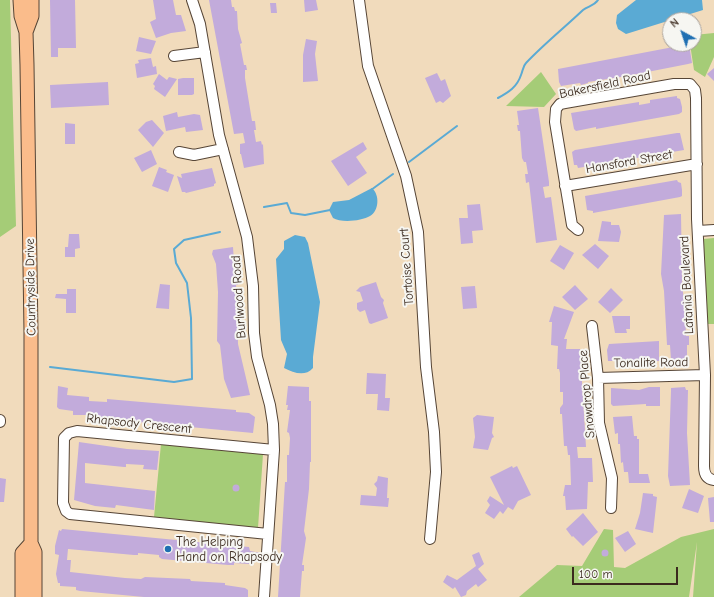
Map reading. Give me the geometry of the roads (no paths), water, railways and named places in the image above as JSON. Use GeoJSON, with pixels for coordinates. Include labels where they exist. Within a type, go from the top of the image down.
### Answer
{"type":"FeatureCollection","features":[{"type":"Feature","properties":{"kind":"main road","name":"Countryside Drive"},"geometry":{"type":"LineString","coordinates":[[20,0],[21,16],[26,32],[32,333],[31,543],[35,552],[35,597]]}},
{"type":"Feature","properties":{"kind":"main road","name":"Countryside Drive"},"geometry":{"type":"LineString","coordinates":[[26,32],[32,16],[32,0]]}},
{"type":"Feature","properties":{"kind":"main road","name":"Countryside Drive"},"geometry":{"type":"LineString","coordinates":[[22,597],[22,553],[31,543]]}},
{"type":"Feature","properties":{"kind":"street","name":"Burlwood Road"},"geometry":{"type":"LineString","coordinates":[[192,0],[200,24],[223,149],[247,237],[253,286],[255,344],[260,371],[272,415],[274,450],[264,597]]}},
{"type":"Feature","properties":{"kind":"street","name":"Tortoise Court"},"geometry":{"type":"LineString","coordinates":[[359,0],[368,66],[406,176],[418,232],[426,367],[434,432],[436,472],[430,539]]}},
{"type":"Feature","properties":{"kind":"street"},"geometry":{"type":"LineString","coordinates":[[174,56],[205,52]]}},
{"type":"Feature","properties":{"kind":"street","name":"Bakersfield Road"},"geometry":{"type":"LineString","coordinates":[[578,230],[572,225],[555,115],[556,109],[560,104],[674,84],[690,84]]}},
{"type":"Feature","properties":{"kind":"street","name":"Latania Boulevard"},"geometry":{"type":"LineString","coordinates":[[690,84],[695,90],[698,231],[705,375],[704,472],[707,477],[714,480]]}},
{"type":"Feature","properties":{"kind":"street"},"geometry":{"type":"LineString","coordinates":[[179,152],[194,155],[223,149]]}},
{"type":"Feature","properties":{"kind":"street","name":"Hansford Street"},"geometry":{"type":"LineString","coordinates":[[565,186],[697,164]]}},
{"type":"Feature","properties":{"kind":"street"},"geometry":{"type":"LineString","coordinates":[[698,231],[714,230]]}},
{"type":"Feature","properties":{"kind":"street","name":"Snowdrop Place"},"geometry":{"type":"LineString","coordinates":[[592,326],[598,378],[600,423],[612,478],[611,508]]}},
{"type":"Feature","properties":{"kind":"street","name":"Tonalite Road"},"geometry":{"type":"LineString","coordinates":[[598,378],[705,375]]}},
{"type":"Feature","properties":{"kind":"street","name":"Rhapsody Crescent"},"geometry":{"type":"LineString","coordinates":[[268,534],[70,514],[66,511],[63,503],[64,438],[69,433],[77,431],[274,450]]}},
{"type":"Feature","properties":{"kind":"water"},"geometry":{"type":"Polygon","coordinates":[[[636,0],[702,0],[703,10],[697,12],[662,12],[662,23],[626,34],[618,29],[616,23],[617,15],[636,0]]]}},
{"type":"Feature","properties":{"kind":"water"},"geometry":{"type":"Polygon","coordinates":[[[372,188],[375,191],[377,199],[377,207],[373,214],[366,218],[352,221],[337,220],[333,218],[329,210],[333,202],[349,200],[372,188]]]}},
{"type":"Feature","properties":{"kind":"water"},"geometry":{"type":"Polygon","coordinates":[[[295,235],[305,237],[308,243],[320,302],[313,368],[310,371],[303,373],[295,373],[284,368],[287,354],[281,340],[276,259],[284,249],[284,241],[295,235]]]}},
{"type":"Feature","properties":{"kind":"waterway"},"geometry":{"type":"LineString","coordinates":[[498,98],[515,86],[524,65],[533,56],[583,10],[595,4],[598,0]]}},
{"type":"Feature","properties":{"kind":"waterway"},"geometry":{"type":"LineString","coordinates":[[409,162],[457,126]]}},
{"type":"Feature","properties":{"kind":"waterway"},"geometry":{"type":"LineString","coordinates":[[371,190],[393,174]]}},
{"type":"Feature","properties":{"kind":"waterway"},"geometry":{"type":"LineString","coordinates":[[264,207],[287,203],[291,213],[305,215],[330,210]]}},
{"type":"Feature","properties":{"kind":"waterway"},"geometry":{"type":"LineString","coordinates":[[50,367],[174,382],[192,379],[191,318],[187,283],[176,263],[174,249],[184,240],[220,232]]}},
{"type":"Feature","properties":{"kind":"place","name":"The Helping Hand on Rhapsody"},"geometry":{"type":"Point","coordinates":[168,549]}}]}
